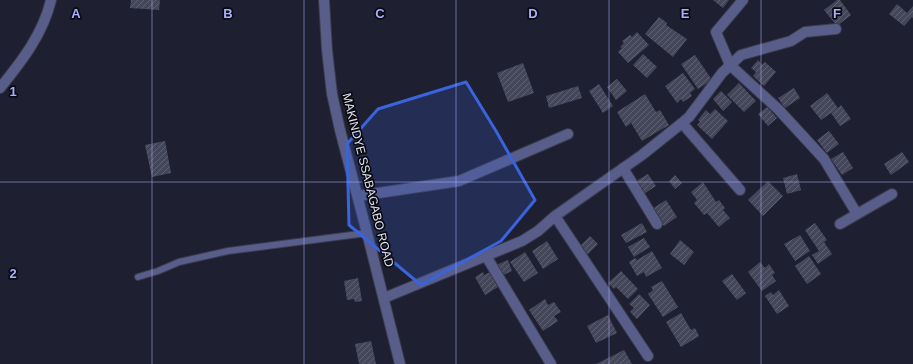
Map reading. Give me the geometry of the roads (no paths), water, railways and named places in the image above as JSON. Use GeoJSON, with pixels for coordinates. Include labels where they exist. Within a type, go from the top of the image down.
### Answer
{"type":"FeatureCollection","features":[{"type":"Feature","properties":{"kind":"street"},"geometry":{"type":"LineString","coordinates":[[0,88],[35,41],[51,0]]}},
{"type":"Feature","properties":{"kind":"street","name":"MAKINDYE SSABAGABO ROAD"},"geometry":{"type":"LineString","coordinates":[[324,0],[326,50],[332,94],[400,364]]}},
{"type":"Feature","properties":{"kind":"street"},"geometry":{"type":"LineString","coordinates":[[743,0],[716,32],[730,66],[778,109],[824,159],[857,214]]}},
{"type":"Feature","properties":{"kind":"street"},"geometry":{"type":"LineString","coordinates":[[384,298],[528,238],[555,216],[623,168],[689,117],[718,78],[741,55],[791,41],[805,32],[836,29]]}},
{"type":"Feature","properties":{"kind":"street"},"geometry":{"type":"LineString","coordinates":[[682,123],[740,190]]}},
{"type":"Feature","properties":{"kind":"street"},"geometry":{"type":"LineString","coordinates":[[358,196],[459,181],[568,134]]}},
{"type":"Feature","properties":{"kind":"street"},"geometry":{"type":"LineString","coordinates":[[623,168],[657,224]]}},
{"type":"Feature","properties":{"kind":"street"},"geometry":{"type":"LineString","coordinates":[[840,224],[892,194]]}},
{"type":"Feature","properties":{"kind":"street"},"geometry":{"type":"LineString","coordinates":[[555,216],[648,356]]}},
{"type":"Feature","properties":{"kind":"street"},"geometry":{"type":"LineString","coordinates":[[486,256],[551,364]]}},
{"type":"Feature","properties":{"kind":"lane"},"geometry":{"type":"LineString","coordinates":[[138,276],[158,271],[179,262],[228,251],[368,233]]}}]}
